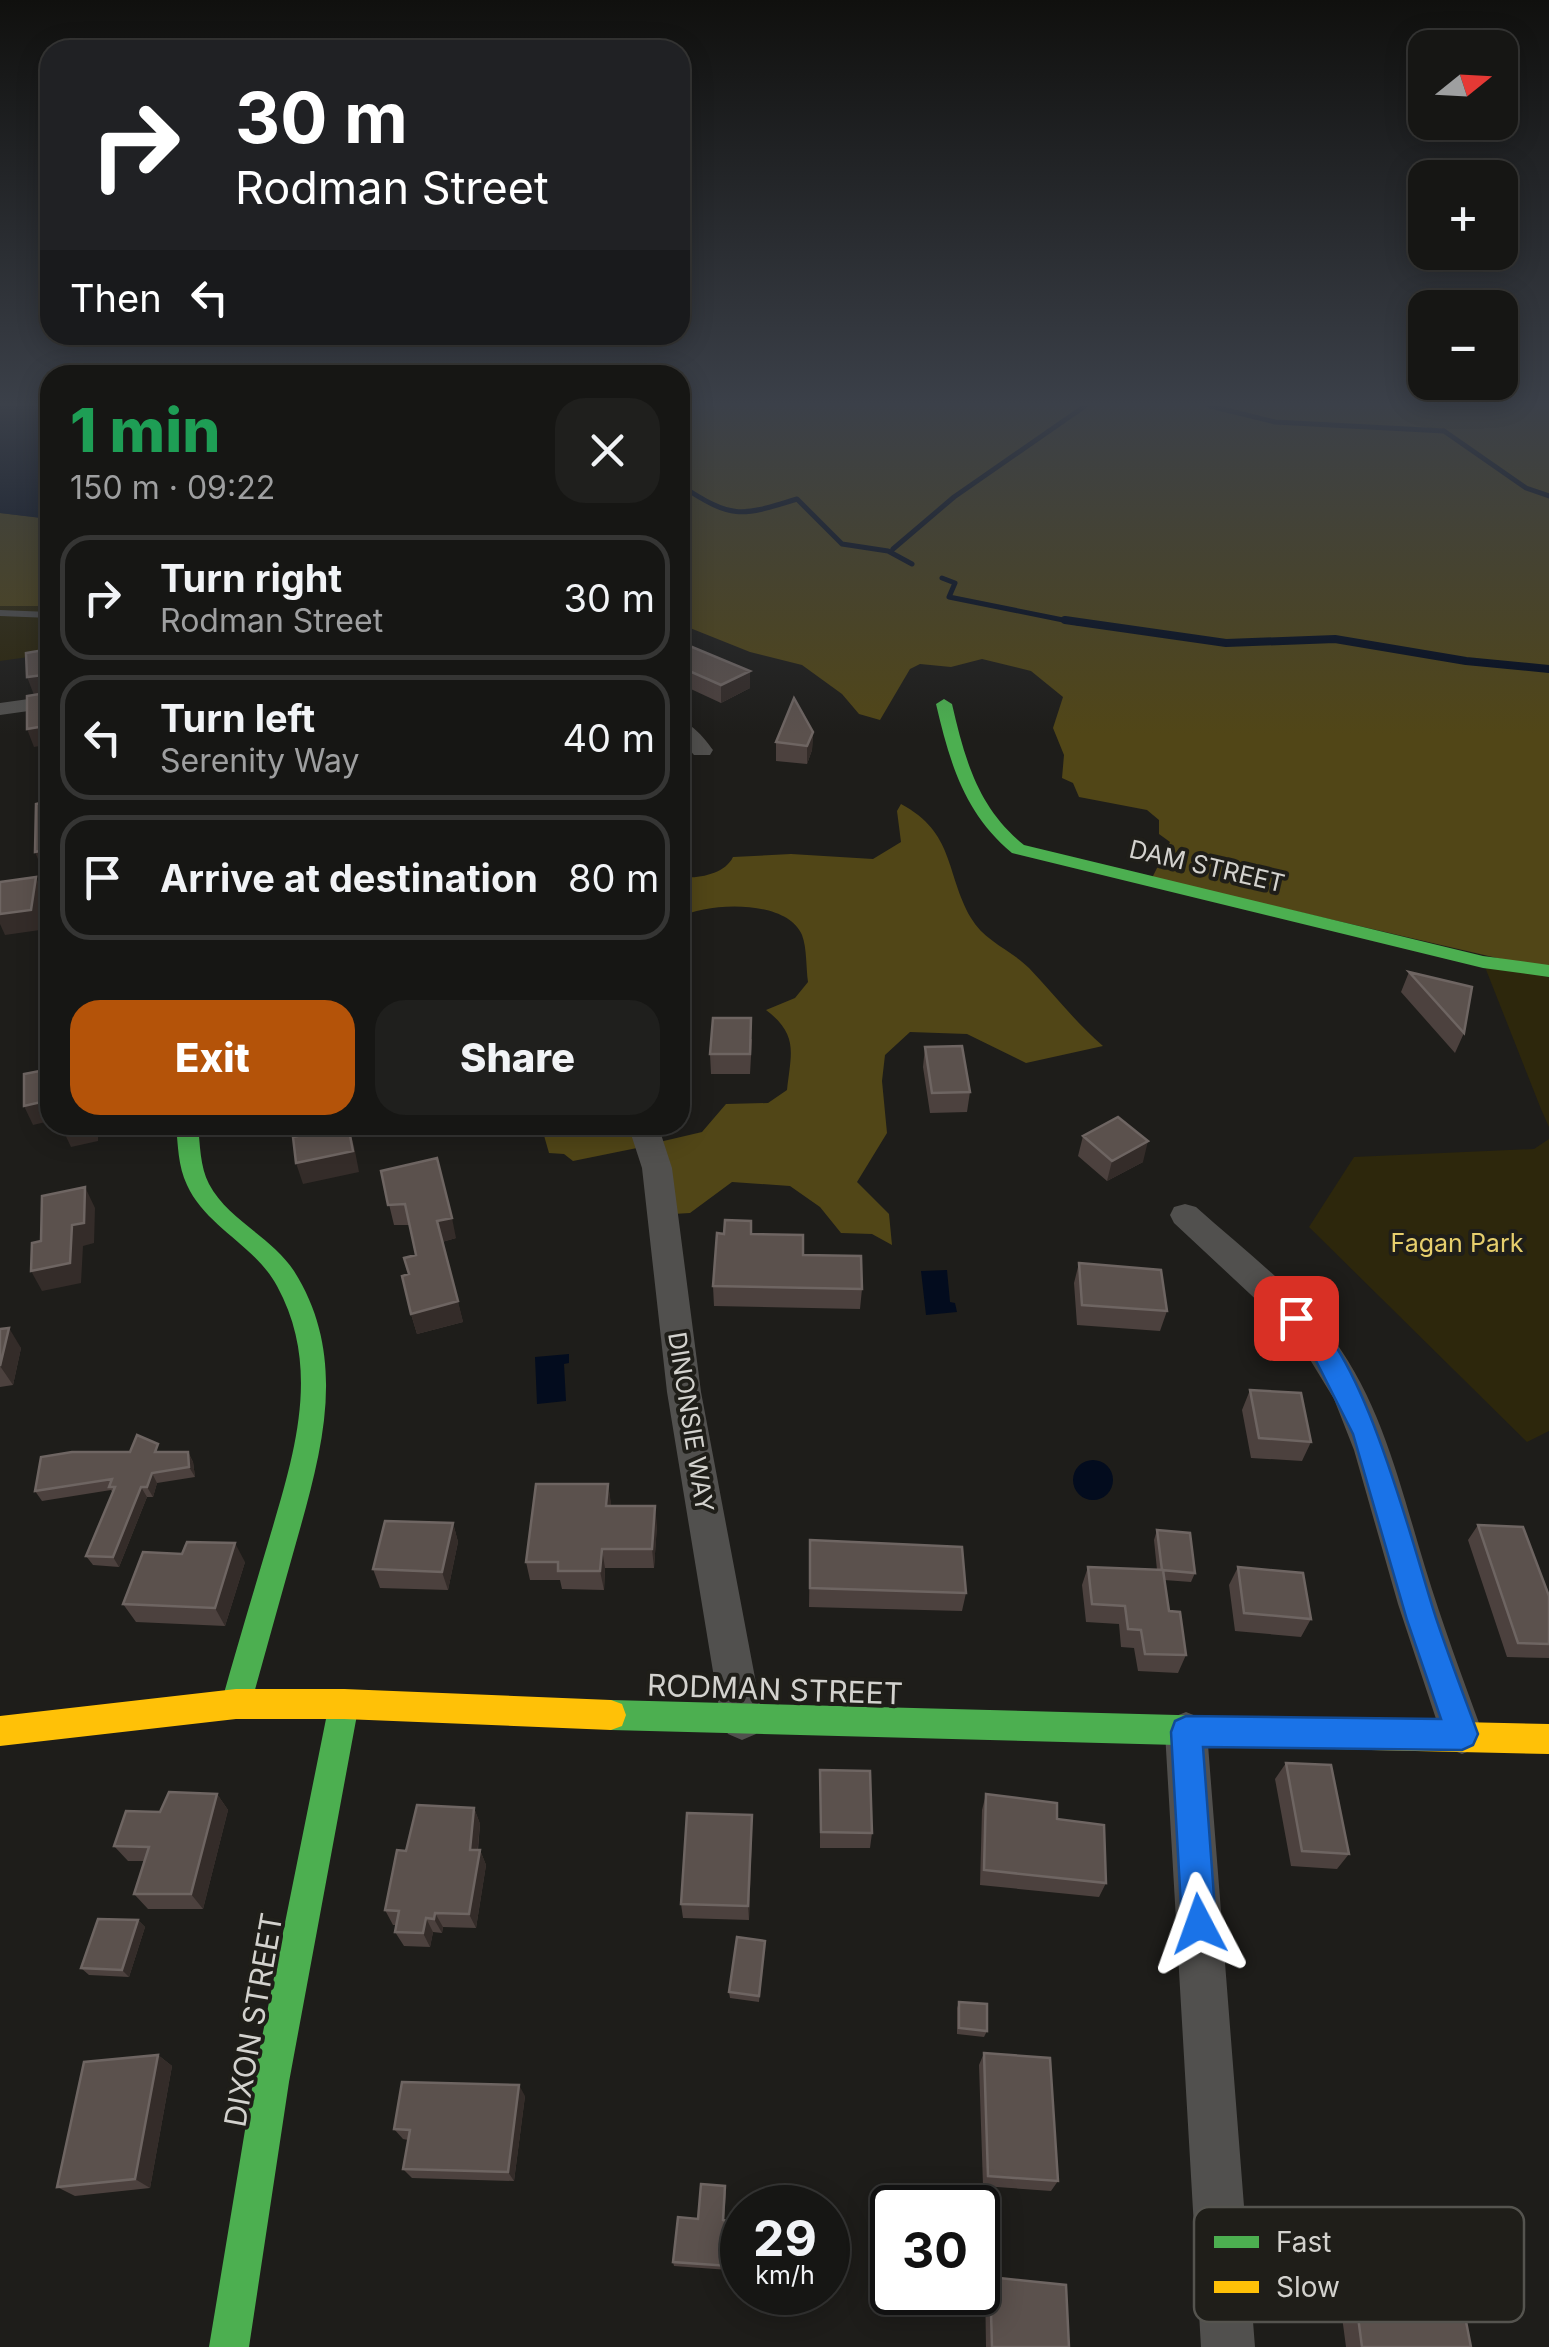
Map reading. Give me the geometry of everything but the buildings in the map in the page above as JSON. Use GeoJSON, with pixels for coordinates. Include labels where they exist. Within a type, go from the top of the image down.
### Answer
{"type":"FeatureCollection","features":[{"type":"Feature","properties":{"kind":"street"},"geometry":{"type":"LineString","coordinates":[[0,709],[40,703]]}},
{"type":"Feature","properties":{"kind":"street","name":"DAM STREET"},"geometry":{"type":"LineString","coordinates":[[944,704],[967,796],[995,836],[1018,849],[1483,962],[1549,971]]}},
{"type":"Feature","properties":{"kind":"street"},"geometry":{"type":"LineString","coordinates":[[690,737],[702,750]]}},
{"type":"Feature","properties":{"kind":"street"},"geometry":{"type":"LineString","coordinates":[[189,1135],[200,1187],[216,1210],[250,1234],[270,1256],[295,1294],[316,1352],[318,1405],[314,1432],[236,1704]]}},
{"type":"Feature","properties":{"kind":"street","name":"DINONSIE WAY"},"geometry":{"type":"LineString","coordinates":[[646,1135],[657,1168],[684,1392],[742,1720]]}},
{"type":"Feature","properties":{"kind":"street"},"geometry":{"type":"LineString","coordinates":[[1185,1215],[1296,1318],[1324,1350],[1344,1385],[1366,1434],[1422,1620],[1462,1734]]}},
{"type":"Feature","properties":{"kind":"street","name":"RODMAN STREET"},"geometry":{"type":"LineString","coordinates":[[0,1730],[236,1704],[344,1704],[742,1720],[1549,1739]]}},
{"type":"Feature","properties":{"kind":"street","name":"DIXON STREET"},"geometry":{"type":"LineString","coordinates":[[229,2347],[272,2082],[344,1704]]}},
{"type":"Feature","properties":{"kind":"street"},"geometry":{"type":"LineString","coordinates":[[1186,1732],[1218,2207]]}},
{"type":"Feature","properties":{"kind":"street"},"geometry":{"type":"LineString","coordinates":[[1226,2322],[1228,2347]]}},
{"type":"Feature","properties":{"kind":"lane"},"geometry":{"type":"LineString","coordinates":[[0,613],[40,614]]}},
{"type":"Feature","properties":{"kind":"green space"},"geometry":{"type":"Polygon","coordinates":[[[0,606],[40,606],[40,655],[0,661],[0,606]]]}},
{"type":"Feature","properties":{"kind":"green space"},"geometry":{"type":"Polygon","coordinates":[[[1483,962],[1549,971],[1549,1127],[1541,1109],[1483,962]]]}},
{"type":"Feature","properties":{"kind":"green space","name":"Fagan Park"},"geometry":{"type":"Polygon","coordinates":[[[1549,1139],[1549,1431],[1527,1442],[1309,1227],[1354,1157],[1534,1149],[1549,1139]]]}},
{"type":"Feature","properties":{"kind":"shaded area"},"geometry":{"type":"Polygon","coordinates":[[[0,516],[40,518],[40,606],[0,606],[0,516]]]}},
{"type":"Feature","properties":{"kind":"shaded area"},"geometry":{"type":"Polygon","coordinates":[[[690,516],[1549,516],[1549,970],[1152,878],[1170,842],[1159,834],[1159,820],[1147,810],[1079,797],[1073,783],[1062,778],[1064,755],[1053,728],[1063,697],[1031,671],[982,659],[951,667],[920,664],[910,669],[880,720],[859,714],[842,694],[802,665],[750,652],[690,628],[690,516]]]}},
{"type":"Feature","properties":{"kind":"shaded area"},"geometry":{"type":"Polygon","coordinates":[[[901,804],[918,815],[940,841],[976,926],[1029,968],[1103,1046],[1026,1063],[967,1034],[910,1032],[885,1055],[882,1081],[887,1133],[857,1182],[889,1214],[892,1245],[872,1234],[841,1233],[820,1207],[790,1186],[732,1182],[690,1213],[656,1215],[637,1148],[573,1161],[564,1154],[549,1153],[544,1135],[634,1135],[638,1147],[702,1132],[726,1104],[768,1103],[787,1090],[791,1055],[788,1037],[766,1010],[795,998],[808,982],[802,935],[794,923],[764,910],[727,907],[690,913],[690,877],[724,868],[733,857],[791,854],[873,859],[901,842],[897,811],[901,804]]]}},
{"type":"Feature","properties":{"kind":"water"},"geometry":{"type":"Polygon","coordinates":[[[947,1270],[950,1302],[955,1303],[957,1312],[926,1315],[921,1271],[947,1270]]]}},
{"type":"Feature","properties":{"kind":"water"},"geometry":{"type":"Polygon","coordinates":[[[569,1354],[569,1363],[564,1364],[566,1401],[537,1404],[535,1357],[569,1354]]]}},
{"type":"Feature","properties":{"kind":"water"},"geometry":{"type":"Polygon","coordinates":[[[1093,1460],[1107,1466],[1113,1480],[1107,1494],[1093,1500],[1079,1494],[1073,1480],[1079,1466],[1093,1460]]]}},
{"type":"Feature","properties":{"kind":"waterway"},"geometry":{"type":"LineString","coordinates":[[814,516],[842,544],[888,551],[912,564]]}},
{"type":"Feature","properties":{"kind":"waterway"},"geometry":{"type":"LineString","coordinates":[[893,549],[932,516]]}},
{"type":"Feature","properties":{"kind":"waterway"},"geometry":{"type":"LineString","coordinates":[[942,578],[955,583],[949,597],[1078,623]]}},
{"type":"Feature","properties":{"kind":"waterway"},"geometry":{"type":"LineString","coordinates":[[1065,620],[1226,643],[1335,639],[1466,661],[1549,669]]}},
{"type":"Feature","properties":{"kind":"traffic: fast"},"geometry":{"type":"LineString","coordinates":[[944,704],[960,766],[976,803],[1001,835],[1018,849],[1483,962],[1549,971]]}},
{"type":"Feature","properties":{"kind":"traffic: fast"},"geometry":{"type":"LineString","coordinates":[[188,1135],[193,1170],[205,1197],[265,1252],[286,1279],[312,1345],[315,1378],[309,1443],[236,1704]]}},
{"type":"Feature","properties":{"kind":"traffic: fast"},"geometry":{"type":"LineString","coordinates":[[229,2347],[271,2082],[344,1704]]}},
{"type":"Feature","properties":{"kind":"traffic: fast"},"geometry":{"type":"LineString","coordinates":[[611,1715],[1371,1735]]}},
{"type":"Feature","properties":{"kind":"traffic: slow"},"geometry":{"type":"LineString","coordinates":[[0,1731],[236,1704],[344,1704],[611,1715]]}},
{"type":"Feature","properties":{"kind":"traffic: slow"},"geometry":{"type":"LineString","coordinates":[[1371,1735],[1549,1739]]}},
{"type":"Feature","properties":{"kind":"route"},"geometry":{"type":"LineString","coordinates":[[1199,1924],[1186,1732],[1462,1734],[1422,1620],[1366,1434],[1324,1350],[1296,1318]]}}]}
